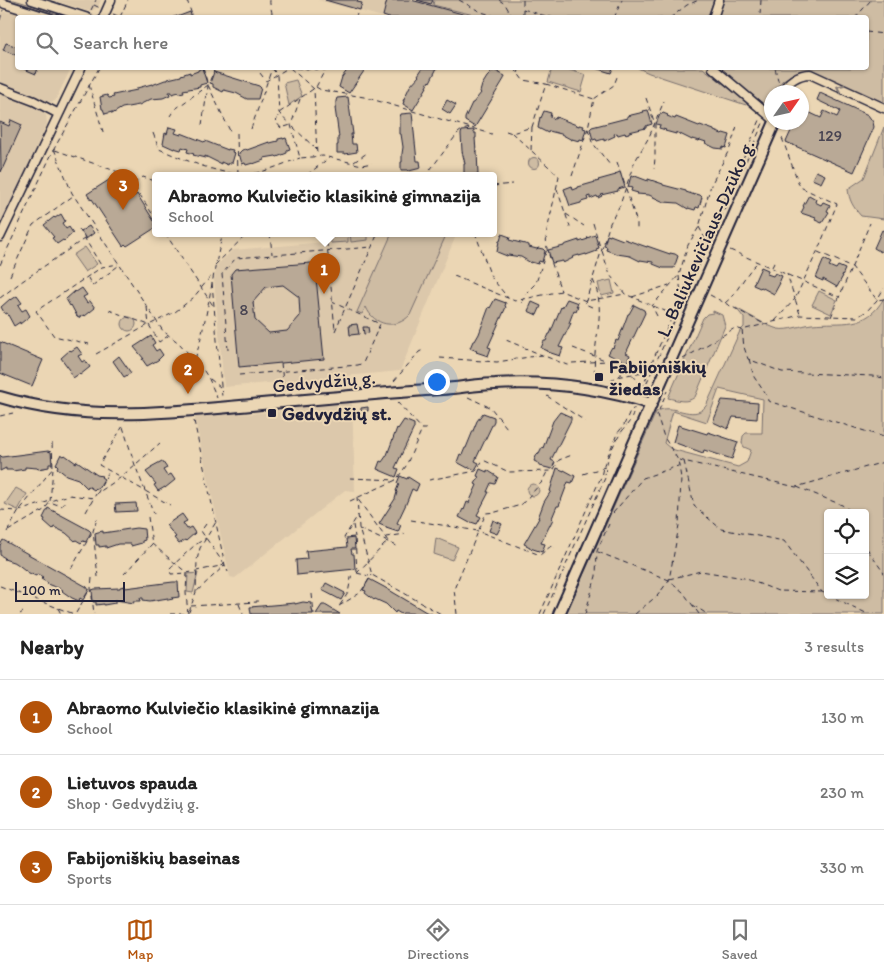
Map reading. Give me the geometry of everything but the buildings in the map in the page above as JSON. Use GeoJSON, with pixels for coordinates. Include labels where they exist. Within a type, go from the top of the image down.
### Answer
{"type":"FeatureCollection","features":[{"type":"Feature","properties":{"kind":"main road","name":"L. Baliukevičiaus-Dzūko g."},"geometry":{"type":"LineString","coordinates":[[559,614],[771,130]]}},
{"type":"Feature","properties":{"kind":"main road","name":"Gedvydžių g."},"geometry":{"type":"LineString","coordinates":[[0,397],[61,410],[86,413],[135,414],[493,384],[532,383],[597,389],[651,404]]}},
{"type":"Feature","properties":{"kind":"street"},"geometry":{"type":"LineString","coordinates":[[32,0],[81,15]]}},
{"type":"Feature","properties":{"kind":"street"},"geometry":{"type":"LineString","coordinates":[[104,15],[111,0]]}},
{"type":"Feature","properties":{"kind":"street"},"geometry":{"type":"LineString","coordinates":[[715,15],[720,0]]}},
{"type":"Feature","properties":{"kind":"street"},"geometry":{"type":"LineString","coordinates":[[0,1],[40,15]]}},
{"type":"Feature","properties":{"kind":"street"},"geometry":{"type":"LineString","coordinates":[[0,237],[80,70]]}},
{"type":"Feature","properties":{"kind":"street"},"geometry":{"type":"LineString","coordinates":[[715,70],[764,111]]}},
{"type":"Feature","properties":{"kind":"street"},"geometry":{"type":"LineString","coordinates":[[789,85],[799,76],[810,74],[884,108]]}},
{"type":"Feature","properties":{"kind":"street"},"geometry":{"type":"LineString","coordinates":[[0,88],[34,101],[59,114]]}},
{"type":"Feature","properties":{"kind":"path"},"geometry":{"type":"LineString","coordinates":[[88,15],[96,0]]}},
{"type":"Feature","properties":{"kind":"path"},"geometry":{"type":"LineString","coordinates":[[121,15],[128,0]]}},
{"type":"Feature","properties":{"kind":"path"},"geometry":{"type":"LineString","coordinates":[[187,0],[192,15]]}},
{"type":"Feature","properties":{"kind":"path"},"geometry":{"type":"LineString","coordinates":[[270,0],[272,15]]}},
{"type":"Feature","properties":{"kind":"path"},"geometry":{"type":"LineString","coordinates":[[459,0],[481,12],[492,15]]}},
{"type":"Feature","properties":{"kind":"path"},"geometry":{"type":"LineString","coordinates":[[499,0],[505,4],[511,15]]}},
{"type":"Feature","properties":{"kind":"path"},"geometry":{"type":"LineString","coordinates":[[523,0],[523,15]]}},
{"type":"Feature","properties":{"kind":"path"},"geometry":{"type":"LineString","coordinates":[[615,15],[622,0]]}},
{"type":"Feature","properties":{"kind":"path"},"geometry":{"type":"LineString","coordinates":[[674,15],[687,5],[699,0]]}},
{"type":"Feature","properties":{"kind":"path"},"geometry":{"type":"LineString","coordinates":[[760,15],[761,0]]}},
{"type":"Feature","properties":{"kind":"path"},"geometry":{"type":"LineString","coordinates":[[858,15],[871,0]]}},
{"type":"Feature","properties":{"kind":"path"},"geometry":{"type":"LineString","coordinates":[[523,9],[542,15]]}},
{"type":"Feature","properties":{"kind":"path"},"geometry":{"type":"LineString","coordinates":[[869,32],[884,34]]}},
{"type":"Feature","properties":{"kind":"path"},"geometry":{"type":"LineString","coordinates":[[0,265],[54,149],[97,70]]}},
{"type":"Feature","properties":{"kind":"path"},"geometry":{"type":"LineString","coordinates":[[204,70],[208,85],[231,133]]}},
{"type":"Feature","properties":{"kind":"path"},"geometry":{"type":"LineString","coordinates":[[202,125],[208,85],[214,70]]}},
{"type":"Feature","properties":{"kind":"path"},"geometry":{"type":"LineString","coordinates":[[251,129],[271,70]]}},
{"type":"Feature","properties":{"kind":"path"},"geometry":{"type":"LineString","coordinates":[[273,70],[277,75],[279,113],[276,122],[281,128],[291,125]]}},
{"type":"Feature","properties":{"kind":"path"},"geometry":{"type":"LineString","coordinates":[[266,81],[286,70]]}},
{"type":"Feature","properties":{"kind":"path"},"geometry":{"type":"LineString","coordinates":[[292,70],[315,88],[321,90],[364,97],[492,134]]}},
{"type":"Feature","properties":{"kind":"path"},"geometry":{"type":"LineString","coordinates":[[279,113],[315,88],[325,70]]}},
{"type":"Feature","properties":{"kind":"path"},"geometry":{"type":"LineString","coordinates":[[515,70],[523,80],[546,84],[594,99]]}},
{"type":"Feature","properties":{"kind":"path"},"geometry":{"type":"LineString","coordinates":[[518,74],[519,70]]}},
{"type":"Feature","properties":{"kind":"path"},"geometry":{"type":"LineString","coordinates":[[776,70],[781,85]]}},
{"type":"Feature","properties":{"kind":"path"},"geometry":{"type":"LineString","coordinates":[[260,74],[266,81]]}},
{"type":"Feature","properties":{"kind":"path"},"geometry":{"type":"LineString","coordinates":[[572,176],[588,128],[594,99],[614,85],[617,77]]}},
{"type":"Feature","properties":{"kind":"path"},"geometry":{"type":"LineString","coordinates":[[531,150],[532,127],[546,84]]}},
{"type":"Feature","properties":{"kind":"path"},"geometry":{"type":"LineString","coordinates":[[89,85],[104,135]]}},
{"type":"Feature","properties":{"kind":"path"},"geometry":{"type":"LineString","coordinates":[[170,116],[174,110],[208,85]]}},
{"type":"Feature","properties":{"kind":"path"},"geometry":{"type":"LineString","coordinates":[[315,88],[317,156]]}},
{"type":"Feature","properties":{"kind":"path"},"geometry":{"type":"LineString","coordinates":[[646,98],[655,124],[654,169]]}},
{"type":"Feature","properties":{"kind":"path"},"geometry":{"type":"LineString","coordinates":[[300,99],[291,125],[300,158]]}},
{"type":"Feature","properties":{"kind":"path"},"geometry":{"type":"LineString","coordinates":[[586,302],[610,223],[620,205],[634,163],[655,124],[659,109],[664,101]]}},
{"type":"Feature","properties":{"kind":"path"},"geometry":{"type":"LineString","coordinates":[[279,113],[316,149]]}},
{"type":"Feature","properties":{"kind":"path"},"geometry":{"type":"LineString","coordinates":[[762,114],[764,119],[643,390],[648,371],[762,114]]}},
{"type":"Feature","properties":{"kind":"path"},"geometry":{"type":"LineString","coordinates":[[652,306],[679,275],[688,245],[699,227],[711,185],[730,148],[737,126]]}},
{"type":"Feature","properties":{"kind":"path"},"geometry":{"type":"LineString","coordinates":[[512,133],[532,127]]}},
{"type":"Feature","properties":{"kind":"path"},"geometry":{"type":"LineString","coordinates":[[430,170],[458,133],[470,128]]}},
{"type":"Feature","properties":{"kind":"path"},"geometry":{"type":"LineString","coordinates":[[588,128],[592,142],[610,165]]}},
{"type":"Feature","properties":{"kind":"path"},"geometry":{"type":"LineString","coordinates":[[506,131],[512,133],[559,176],[546,236],[547,249],[561,291]]}},
{"type":"Feature","properties":{"kind":"path"},"geometry":{"type":"LineString","coordinates":[[153,133],[158,150],[226,172]]}},
{"type":"Feature","properties":{"kind":"path"},"geometry":{"type":"LineString","coordinates":[[237,133],[238,172]]}},
{"type":"Feature","properties":{"kind":"path"},"geometry":{"type":"LineString","coordinates":[[774,322],[795,299],[837,204],[800,187],[782,138]]}},
{"type":"Feature","properties":{"kind":"path"},"geometry":{"type":"LineString","coordinates":[[54,149],[127,175],[152,214]]}},
{"type":"Feature","properties":{"kind":"path"},"geometry":{"type":"LineString","coordinates":[[54,149],[74,195],[119,264],[157,320],[209,379],[217,398]]}},
{"type":"Feature","properties":{"kind":"path"},"geometry":{"type":"LineString","coordinates":[[353,163],[368,153]]}},
{"type":"Feature","properties":{"kind":"path"},"geometry":{"type":"LineString","coordinates":[[259,172],[300,158],[317,156],[366,165],[372,163]]}},
{"type":"Feature","properties":{"kind":"path"},"geometry":{"type":"LineString","coordinates":[[311,172],[330,158]]}},
{"type":"Feature","properties":{"kind":"path"},"geometry":{"type":"LineString","coordinates":[[618,162],[637,223],[637,231]]}},
{"type":"Feature","properties":{"kind":"path"},"geometry":{"type":"LineString","coordinates":[[132,184],[143,177],[152,181]]}},
{"type":"Feature","properties":{"kind":"path"},"geometry":{"type":"LineString","coordinates":[[497,186],[513,184]]}},
{"type":"Feature","properties":{"kind":"path"},"geometry":{"type":"LineString","coordinates":[[557,188],[571,230]]}},
{"type":"Feature","properties":{"kind":"path"},"geometry":{"type":"LineString","coordinates":[[823,197],[825,192]]}},
{"type":"Feature","properties":{"kind":"path"},"geometry":{"type":"LineString","coordinates":[[10,276],[34,226],[74,195]]}},
{"type":"Feature","properties":{"kind":"path"},"geometry":{"type":"LineString","coordinates":[[566,214],[584,226]]}},
{"type":"Feature","properties":{"kind":"path"},"geometry":{"type":"LineString","coordinates":[[592,223],[610,275],[625,294],[673,314]]}},
{"type":"Feature","properties":{"kind":"path"},"geometry":{"type":"LineString","coordinates":[[831,317],[870,223]]}},
{"type":"Feature","properties":{"kind":"path"},"geometry":{"type":"LineString","coordinates":[[699,227],[706,240],[710,241]]}},
{"type":"Feature","properties":{"kind":"path"},"geometry":{"type":"LineString","coordinates":[[79,229],[102,267]]}},
{"type":"Feature","properties":{"kind":"path"},"geometry":{"type":"LineString","coordinates":[[168,237],[214,308]]}},
{"type":"Feature","properties":{"kind":"path"},"geometry":{"type":"LineString","coordinates":[[186,384],[209,299],[214,265],[222,237]]}},
{"type":"Feature","properties":{"kind":"path"},"geometry":{"type":"LineString","coordinates":[[214,265],[244,237]]}},
{"type":"Feature","properties":{"kind":"path"},"geometry":{"type":"LineString","coordinates":[[270,237],[272,255]]}},
{"type":"Feature","properties":{"kind":"path"},"geometry":{"type":"LineString","coordinates":[[326,237],[335,331],[376,237]]}},
{"type":"Feature","properties":{"kind":"path"},"geometry":{"type":"LineString","coordinates":[[477,237],[491,277],[508,299]]}},
{"type":"Feature","properties":{"kind":"path"},"geometry":{"type":"LineString","coordinates":[[0,298],[84,239]]}},
{"type":"Feature","properties":{"kind":"path"},"geometry":{"type":"LineString","coordinates":[[228,350],[222,274],[236,258],[372,247]]}},
{"type":"Feature","properties":{"kind":"path"},"geometry":{"type":"LineString","coordinates":[[522,303],[522,298],[536,283],[547,249]]}},
{"type":"Feature","properties":{"kind":"path"},"geometry":{"type":"LineString","coordinates":[[728,249],[840,297]]}},
{"type":"Feature","properties":{"kind":"path"},"geometry":{"type":"LineString","coordinates":[[817,252],[852,267],[877,300]]}},
{"type":"Feature","properties":{"kind":"path"},"geometry":{"type":"LineString","coordinates":[[772,268],[775,261]]}},
{"type":"Feature","properties":{"kind":"path"},"geometry":{"type":"LineString","coordinates":[[725,304],[734,296],[747,273],[758,262]]}},
{"type":"Feature","properties":{"kind":"path"},"geometry":{"type":"LineString","coordinates":[[89,344],[54,336],[36,311],[102,267],[119,264]]}},
{"type":"Feature","properties":{"kind":"path"},"geometry":{"type":"LineString","coordinates":[[87,278],[92,286],[119,264]]}},
{"type":"Feature","properties":{"kind":"path"},"geometry":{"type":"LineString","coordinates":[[786,273],[800,315]]}},
{"type":"Feature","properties":{"kind":"path"},"geometry":{"type":"LineString","coordinates":[[96,354],[175,312],[193,298],[213,274]]}},
{"type":"Feature","properties":{"kind":"path"},"geometry":{"type":"LineString","coordinates":[[679,275],[681,296]]}},
{"type":"Feature","properties":{"kind":"path"},"geometry":{"type":"LineString","coordinates":[[454,276],[515,301],[561,291],[586,302],[585,304],[592,307]]}},
{"type":"Feature","properties":{"kind":"path"},"geometry":{"type":"LineString","coordinates":[[593,279],[601,310],[593,362],[595,377]]}},
{"type":"Feature","properties":{"kind":"path"},"geometry":{"type":"LineString","coordinates":[[212,280],[222,397]]}},
{"type":"Feature","properties":{"kind":"path"},"geometry":{"type":"LineString","coordinates":[[632,297],[671,285]]}},
{"type":"Feature","properties":{"kind":"path"},"geometry":{"type":"LineString","coordinates":[[683,359],[735,328],[742,330],[800,315],[857,317],[867,311],[877,300],[884,288]]}},
{"type":"Feature","properties":{"kind":"path"},"geometry":{"type":"LineString","coordinates":[[709,292],[711,297],[764,324]]}},
{"type":"Feature","properties":{"kind":"path"},"geometry":{"type":"LineString","coordinates":[[586,302],[625,294]]}},
{"type":"Feature","properties":{"kind":"path"},"geometry":{"type":"LineString","coordinates":[[877,300],[884,299]]}},
{"type":"Feature","properties":{"kind":"path"},"geometry":{"type":"LineString","coordinates":[[239,375],[358,365],[365,359],[380,324],[332,302]]}},
{"type":"Feature","properties":{"kind":"path"},"geometry":{"type":"LineString","coordinates":[[147,306],[149,325],[159,342],[169,335]]}},
{"type":"Feature","properties":{"kind":"path"},"geometry":{"type":"LineString","coordinates":[[652,306],[657,316]]}},
{"type":"Feature","properties":{"kind":"path"},"geometry":{"type":"LineString","coordinates":[[109,310],[149,325]]}},
{"type":"Feature","properties":{"kind":"path"},"geometry":{"type":"LineString","coordinates":[[742,330],[744,347],[754,377],[767,396],[768,401],[884,437]]}},
{"type":"Feature","properties":{"kind":"path"},"geometry":{"type":"LineString","coordinates":[[506,340],[567,365],[607,361]]}},
{"type":"Feature","properties":{"kind":"path"},"geometry":{"type":"LineString","coordinates":[[573,348],[627,369],[633,374]]}},
{"type":"Feature","properties":{"kind":"path"},"geometry":{"type":"LineString","coordinates":[[394,382],[419,352],[425,349]]}},
{"type":"Feature","properties":{"kind":"path"},"geometry":{"type":"LineString","coordinates":[[440,358],[496,362],[542,355]]}},
{"type":"Feature","properties":{"kind":"path"},"geometry":{"type":"LineString","coordinates":[[748,359],[782,372],[884,378]]}},
{"type":"Feature","properties":{"kind":"path"},"geometry":{"type":"LineString","coordinates":[[629,364],[629,362],[635,364]]}},
{"type":"Feature","properties":{"kind":"path"},"geometry":{"type":"LineString","coordinates":[[281,363],[284,391]]}},
{"type":"Feature","properties":{"kind":"path"},"geometry":{"type":"LineString","coordinates":[[629,364],[643,390]]}},
{"type":"Feature","properties":{"kind":"path"},"geometry":{"type":"LineString","coordinates":[[611,381],[627,369],[629,364]]}},
{"type":"Feature","properties":{"kind":"path"},"geometry":{"type":"LineString","coordinates":[[616,378],[648,371]]}},
{"type":"Feature","properties":{"kind":"path"},"geometry":{"type":"LineString","coordinates":[[209,379],[222,388]]}},
{"type":"Feature","properties":{"kind":"path"},"geometry":{"type":"LineString","coordinates":[[635,614],[658,595],[669,580],[679,526],[681,478],[678,460],[664,437],[657,415],[668,391]]}},
{"type":"Feature","properties":{"kind":"path"},"geometry":{"type":"LineString","coordinates":[[547,396],[584,421]]}},
{"type":"Feature","properties":{"kind":"path"},"geometry":{"type":"LineString","coordinates":[[468,397],[491,408],[507,428]]}},
{"type":"Feature","properties":{"kind":"path"},"geometry":{"type":"LineString","coordinates":[[397,402],[422,429],[430,429]]}},
{"type":"Feature","properties":{"kind":"path"},"geometry":{"type":"LineString","coordinates":[[540,614],[601,477],[617,434],[624,425],[630,411],[634,409]]}},
{"type":"Feature","properties":{"kind":"path"},"geometry":{"type":"LineString","coordinates":[[0,416],[13,413]]}},
{"type":"Feature","properties":{"kind":"path"},"geometry":{"type":"LineString","coordinates":[[194,421],[225,566]]}},
{"type":"Feature","properties":{"kind":"path"},"geometry":{"type":"LineString","coordinates":[[154,514],[146,492],[135,465],[123,426],[99,465],[120,478],[146,492],[170,505]]}},
{"type":"Feature","properties":{"kind":"path"},"geometry":{"type":"LineString","coordinates":[[350,501],[396,480],[406,466],[422,429]]}},
{"type":"Feature","properties":{"kind":"path"},"geometry":{"type":"LineString","coordinates":[[52,442],[53,468],[50,502],[44,510],[7,532],[19,511],[53,468]]}},
{"type":"Feature","properties":{"kind":"path"},"geometry":{"type":"LineString","coordinates":[[96,494],[120,478],[160,443]]}},
{"type":"Feature","properties":{"kind":"path"},"geometry":{"type":"LineString","coordinates":[[429,480],[476,471],[482,460],[509,472],[553,471],[559,460],[572,454]]}},
{"type":"Feature","properties":{"kind":"path"},"geometry":{"type":"LineString","coordinates":[[678,460],[796,487],[848,509]]}},
{"type":"Feature","properties":{"kind":"path"},"geometry":{"type":"LineString","coordinates":[[684,461],[694,506],[721,529],[784,541],[822,592]]}},
{"type":"Feature","properties":{"kind":"path"},"geometry":{"type":"LineString","coordinates":[[796,487],[884,462]]}},
{"type":"Feature","properties":{"kind":"path"},"geometry":{"type":"LineString","coordinates":[[613,514],[643,478],[679,466]]}},
{"type":"Feature","properties":{"kind":"path"},"geometry":{"type":"LineString","coordinates":[[583,474],[604,467]]}},
{"type":"Feature","properties":{"kind":"path"},"geometry":{"type":"LineString","coordinates":[[544,614],[605,478],[604,467]]}},
{"type":"Feature","properties":{"kind":"path"},"geometry":{"type":"LineString","coordinates":[[86,512],[109,471]]}},
{"type":"Feature","properties":{"kind":"path"},"geometry":{"type":"LineString","coordinates":[[457,614],[454,589],[486,514],[521,505],[542,482],[547,472]]}},
{"type":"Feature","properties":{"kind":"path"},"geometry":{"type":"LineString","coordinates":[[350,478],[396,480]]}},
{"type":"Feature","properties":{"kind":"path"},"geometry":{"type":"LineString","coordinates":[[0,510],[19,511],[69,495],[94,498]]}},
{"type":"Feature","properties":{"kind":"path"},"geometry":{"type":"LineString","coordinates":[[357,497],[359,528],[372,574],[441,614]]}},
{"type":"Feature","properties":{"kind":"path"},"geometry":{"type":"LineString","coordinates":[[357,497],[388,541]]}},
{"type":"Feature","properties":{"kind":"path"},"geometry":{"type":"LineString","coordinates":[[50,502],[61,506],[66,502]]}},
{"type":"Feature","properties":{"kind":"path"},"geometry":{"type":"LineString","coordinates":[[355,537],[344,538],[358,514]]}},
{"type":"Feature","properties":{"kind":"path"},"geometry":{"type":"LineString","coordinates":[[148,517],[152,544],[187,573]]}},
{"type":"Feature","properties":{"kind":"path"},"geometry":{"type":"LineString","coordinates":[[71,569],[93,531],[96,519]]}},
{"type":"Feature","properties":{"kind":"path"},"geometry":{"type":"LineString","coordinates":[[411,520],[478,531],[540,555],[551,546],[556,548]]}},
{"type":"Feature","properties":{"kind":"path"},"geometry":{"type":"LineString","coordinates":[[188,614],[196,592],[200,548],[216,521]]}},
{"type":"Feature","properties":{"kind":"path"},"geometry":{"type":"LineString","coordinates":[[585,614],[596,576],[597,551],[610,521]]}},
{"type":"Feature","properties":{"kind":"path"},"geometry":{"type":"LineString","coordinates":[[206,524],[201,530],[228,572]]}},
{"type":"Feature","properties":{"kind":"path"},"geometry":{"type":"LineString","coordinates":[[352,524],[355,537],[357,572]]}},
{"type":"Feature","properties":{"kind":"path"},"geometry":{"type":"LineString","coordinates":[[359,528],[399,547]]}},
{"type":"Feature","properties":{"kind":"path"},"geometry":{"type":"LineString","coordinates":[[93,531],[98,578]]}},
{"type":"Feature","properties":{"kind":"path"},"geometry":{"type":"LineString","coordinates":[[385,537],[405,534]]}},
{"type":"Feature","properties":{"kind":"path"},"geometry":{"type":"LineString","coordinates":[[206,538],[195,545],[170,568],[171,574],[225,566]]}},
{"type":"Feature","properties":{"kind":"path"},"geometry":{"type":"LineString","coordinates":[[357,572],[388,541]]}},
{"type":"Feature","properties":{"kind":"path"},"geometry":{"type":"LineString","coordinates":[[124,574],[152,544]]}},
{"type":"Feature","properties":{"kind":"path"},"geometry":{"type":"LineString","coordinates":[[597,551],[669,580],[683,592],[699,614]]}},
{"type":"Feature","properties":{"kind":"path"},"geometry":{"type":"LineString","coordinates":[[869,552],[884,573]]}},
{"type":"Feature","properties":{"kind":"path"},"geometry":{"type":"LineString","coordinates":[[196,592],[225,566]]}},
{"type":"Feature","properties":{"kind":"path"},"geometry":{"type":"LineString","coordinates":[[669,580],[701,571],[744,578],[778,591],[822,592],[868,614]]}},
{"type":"Feature","properties":{"kind":"path"},"geometry":{"type":"LineString","coordinates":[[357,572],[370,576]]}},
{"type":"Feature","properties":{"kind":"path"},"geometry":{"type":"LineString","coordinates":[[187,573],[188,614]]}},
{"type":"Feature","properties":{"kind":"path"},"geometry":{"type":"LineString","coordinates":[[352,573],[348,593],[339,606],[360,593],[372,574]]}},
{"type":"Feature","properties":{"kind":"path"},"geometry":{"type":"LineString","coordinates":[[92,578],[91,588],[94,614]]}},
{"type":"Feature","properties":{"kind":"path"},"geometry":{"type":"LineString","coordinates":[[0,586],[75,614],[91,588]]}},
{"type":"Feature","properties":{"kind":"path"},"geometry":{"type":"LineString","coordinates":[[312,594],[314,614]]}},
{"type":"Feature","properties":{"kind":"path"},"geometry":{"type":"LineString","coordinates":[[191,606],[257,602],[257,599]]}},
{"type":"Feature","properties":{"kind":"path"},"geometry":{"type":"LineString","coordinates":[[239,603],[243,614]]}},
{"type":"Feature","properties":{"kind":"path"},"geometry":{"type":"LineString","coordinates":[[691,603],[707,614]]}},
{"type":"Feature","properties":{"kind":"path"},"geometry":{"type":"LineString","coordinates":[[57,608],[61,614]]}},
{"type":"Feature","properties":{"kind":"path"},"geometry":{"type":"LineString","coordinates":[[170,614],[188,614]]}},
{"type":"Feature","properties":{"kind":"shaded area"},"geometry":{"type":"Polygon","coordinates":[[[10,0],[66,15],[59,15],[10,0]]]}},
{"type":"Feature","properties":{"kind":"shaded area"},"geometry":{"type":"Polygon","coordinates":[[[53,0],[101,0],[98,7],[87,11],[53,0]]]}},
{"type":"Feature","properties":{"kind":"shaded area"},"geometry":{"type":"Polygon","coordinates":[[[318,0],[434,0],[433,5],[477,15],[375,15],[318,0]]]}},
{"type":"Feature","properties":{"kind":"shaded area"},"geometry":{"type":"Polygon","coordinates":[[[434,0],[714,0],[708,15],[474,15],[433,5],[434,0]]]}},
{"type":"Feature","properties":{"kind":"shaded area"},"geometry":{"type":"Polygon","coordinates":[[[724,0],[884,0],[884,103],[816,73],[801,72],[783,80],[779,85],[764,85],[764,104],[721,70],[869,70],[869,15],[719,15],[724,0]]]}},
{"type":"Feature","properties":{"kind":"shaded area"},"geometry":{"type":"Polygon","coordinates":[[[13,12],[25,15],[15,15],[15,70],[70,70],[55,101],[46,103],[0,85],[0,13],[13,12]]]}},
{"type":"Feature","properties":{"kind":"shaded area"},"geometry":{"type":"Polygon","coordinates":[[[551,70],[570,70],[586,75],[581,92],[548,82],[551,70]]]}},
{"type":"Feature","properties":{"kind":"shaded area"},"geometry":{"type":"Polygon","coordinates":[[[642,70],[706,70],[747,102],[746,105],[642,70]]]}},
{"type":"Feature","properties":{"kind":"shaded area"},"geometry":{"type":"Polygon","coordinates":[[[296,80],[302,96],[289,105],[284,83],[296,80]]]}},
{"type":"Feature","properties":{"kind":"shaded area"},"geometry":{"type":"Polygon","coordinates":[[[0,94],[40,109],[46,115],[47,124],[0,227],[0,94]]]}},
{"type":"Feature","properties":{"kind":"shaded area"},"geometry":{"type":"Polygon","coordinates":[[[884,127],[884,219],[861,216],[849,197],[848,189],[864,178],[884,127]]]}},
{"type":"Feature","properties":{"kind":"shaded area"},"geometry":{"type":"Polygon","coordinates":[[[534,157],[540,163],[534,169],[528,163],[534,157]]]}},
{"type":"Feature","properties":{"kind":"shaded area"},"geometry":{"type":"Polygon","coordinates":[[[324,237],[455,237],[400,371],[224,387],[214,280],[217,265],[233,250],[325,242],[324,237]]]}},
{"type":"Feature","properties":{"kind":"shaded area"},"geometry":{"type":"Polygon","coordinates":[[[330,237],[348,237],[348,242],[331,243],[330,237]]]}},
{"type":"Feature","properties":{"kind":"shaded area"},"geometry":{"type":"Polygon","coordinates":[[[350,237],[368,237],[368,240],[351,242],[350,237]]]}},
{"type":"Feature","properties":{"kind":"shaded area"},"geometry":{"type":"Polygon","coordinates":[[[390,237],[445,237],[410,315],[398,323],[386,324],[374,318],[366,307],[362,314],[357,312],[390,237]]]}},
{"type":"Feature","properties":{"kind":"shaded area"},"geometry":{"type":"Polygon","coordinates":[[[85,247],[97,264],[85,272],[73,255],[85,247]]]}},
{"type":"Feature","properties":{"kind":"shaded area"},"geometry":{"type":"Polygon","coordinates":[[[611,280],[614,293],[601,296],[598,283],[611,280]]]}},
{"type":"Feature","properties":{"kind":"shaded area"},"geometry":{"type":"Polygon","coordinates":[[[819,291],[837,300],[831,314],[812,305],[819,291]]]}},
{"type":"Feature","properties":{"kind":"shaded area"},"geometry":{"type":"Polygon","coordinates":[[[884,298],[884,614],[566,614],[656,412],[662,409],[669,409],[695,413],[701,411],[706,406],[740,331],[744,327],[744,318],[736,308],[778,329],[791,329],[812,324],[853,322],[870,315],[884,298]],[[719,389],[707,422],[673,411],[664,443],[671,449],[738,467],[747,462],[751,450],[744,447],[742,443],[743,436],[746,433],[762,433],[763,399],[719,389]]]}},
{"type":"Feature","properties":{"kind":"shaded area"},"geometry":{"type":"Polygon","coordinates":[[[713,311],[722,315],[725,326],[695,397],[685,401],[668,398],[703,318],[707,314],[713,313],[713,311]]]}},
{"type":"Feature","properties":{"kind":"shaded area"},"geometry":{"type":"Polygon","coordinates":[[[129,317],[134,319],[136,324],[134,329],[129,331],[124,329],[122,324],[124,319],[129,317]]]}},
{"type":"Feature","properties":{"kind":"shaded area"},"geometry":{"type":"Polygon","coordinates":[[[352,401],[355,491],[345,490],[235,578],[230,577],[194,415],[281,411],[305,405],[352,401]]]}},
{"type":"Feature","properties":{"kind":"shaded area"},"geometry":{"type":"Polygon","coordinates":[[[531,484],[535,484],[539,490],[535,496],[531,496],[527,492],[527,488],[531,484]]]}},
{"type":"Feature","properties":{"kind":"shaded area"},"geometry":{"type":"Polygon","coordinates":[[[16,488],[27,494],[18,510],[5,504],[16,488]]]}},
{"type":"Feature","properties":{"kind":"shaded area"},"geometry":{"type":"Polygon","coordinates":[[[436,538],[458,547],[452,560],[434,554],[436,538]]]}},
{"type":"Feature","properties":{"kind":"shaded area"},"geometry":{"type":"Polygon","coordinates":[[[198,573],[193,593],[187,592],[188,574],[198,573]]]}},
{"type":"Feature","properties":{"kind":"place","name":"Fabijoniškių baseinas"},"geometry":{"type":"Point","coordinates":[123,210]}},
{"type":"Feature","properties":{"kind":"place","name":"Abraomo Kulviečio klasikinė gimnazija"},"geometry":{"type":"Point","coordinates":[324,294]}},
{"type":"Feature","properties":{"kind":"place","name":"Fabijoniškių žiedas"},"geometry":{"type":"Point","coordinates":[599,377]}},
{"type":"Feature","properties":{"kind":"place","name":"Lietuvos spauda"},"geometry":{"type":"Point","coordinates":[188,394]}},
{"type":"Feature","properties":{"kind":"place","name":"Gedvydžių st."},"geometry":{"type":"Point","coordinates":[272,413]}}]}
